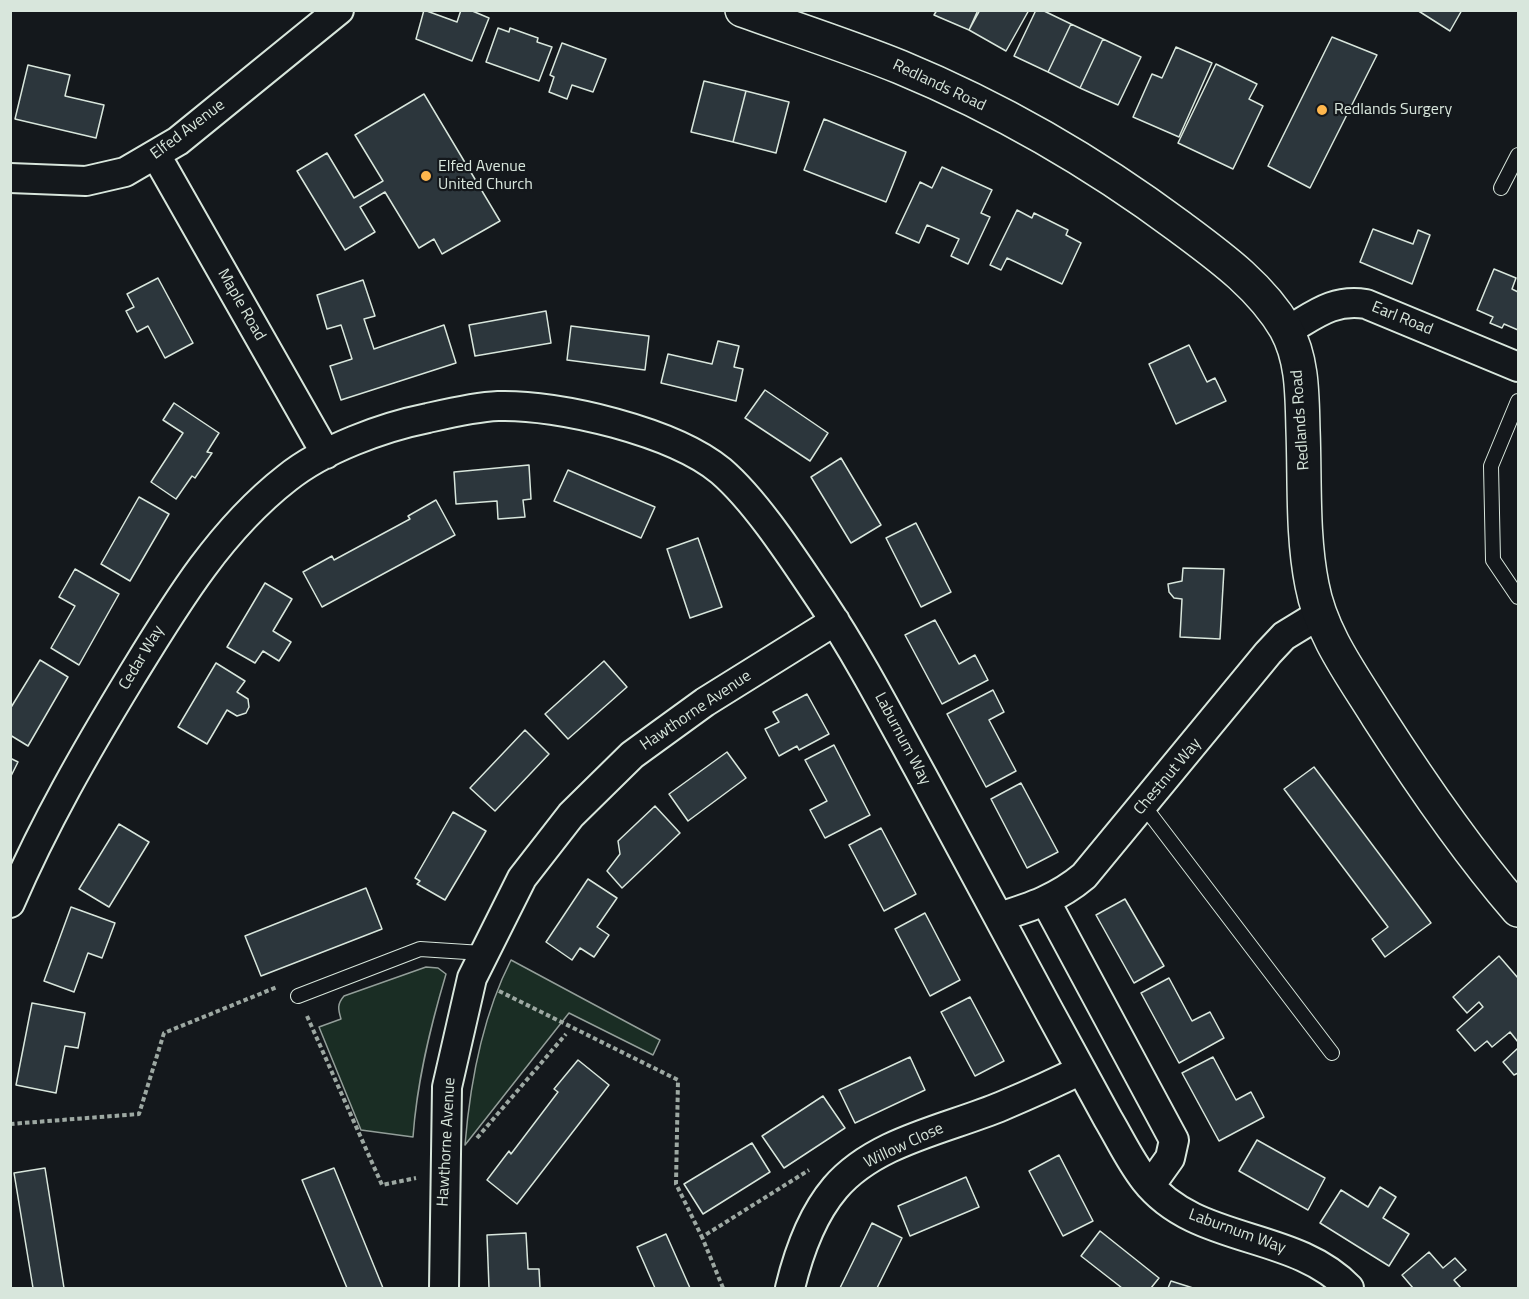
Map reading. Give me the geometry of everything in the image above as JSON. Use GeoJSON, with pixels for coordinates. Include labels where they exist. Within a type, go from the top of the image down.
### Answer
{"type":"FeatureCollection","features":[{"type":"Feature","properties":{"kind":"main road","name":"Redlands Road"},"geometry":{"type":"LineString","coordinates":[[742,10],[901,68],[1013,121],[1151,205],[1223,259],[1268,304],[1287,330],[1301,378],[1307,547],[1312,586],[1320,614],[1344,664],[1400,751],[1473,857],[1518,910]]}},
{"type":"Feature","properties":{"kind":"street","name":"Elfed Avenue"},"geometry":{"type":"LineString","coordinates":[[10,178],[86,181],[125,172],[156,155],[339,10]]}},
{"type":"Feature","properties":{"kind":"street","name":"Maple Road"},"geometry":{"type":"LineString","coordinates":[[156,155],[326,454]]}},
{"type":"Feature","properties":{"kind":"street","name":"Earl Road"},"geometry":{"type":"LineString","coordinates":[[1287,330],[1334,304],[1347,301],[1518,367]]}},
{"type":"Feature","properties":{"kind":"street","name":"Laburnum Way"},"geometry":{"type":"LineString","coordinates":[[326,454],[404,423],[498,406],[568,413],[661,439],[692,452],[719,469],[743,493],[835,621],[868,676],[1136,1168],[1164,1200],[1195,1220],[1315,1262],[1337,1276],[1349,1288]]}},
{"type":"Feature","properties":{"kind":"street","name":"Cedar Way"},"geometry":{"type":"LineString","coordinates":[[10,903],[36,845],[84,753],[203,564],[262,500],[291,474],[326,454]]}},
{"type":"Feature","properties":{"kind":"street","name":"Chestnut Way"},"geometry":{"type":"LineString","coordinates":[[999,917],[1046,902],[1068,890],[1084,876],[1144,806],[1268,652],[1284,636],[1320,614]]}},
{"type":"Feature","properties":{"kind":"street","name":"Hawthorne Avenue"},"geometry":{"type":"LineString","coordinates":[[444,1288],[447,1087],[477,965],[522,878],[571,815],[632,755],[705,702],[835,621]]}},
{"type":"Feature","properties":{"kind":"street"},"geometry":{"type":"LineString","coordinates":[[1046,902],[1174,1140],[1170,1158],[1150,1186]]}},
{"type":"Feature","properties":{"kind":"street","name":"Willow Close"},"geometry":{"type":"LineString","coordinates":[[790,1288],[798,1260],[820,1211],[834,1189],[867,1160],[910,1140],[1001,1106],[1081,1070]]}},
{"type":"Feature","properties":{"kind":"lane"},"geometry":{"type":"LineString","coordinates":[[1501,188],[1518,155]]}},
{"type":"Feature","properties":{"kind":"lane"},"geometry":{"type":"LineString","coordinates":[[1518,400],[1491,466],[1493,560],[1518,597]]}},
{"type":"Feature","properties":{"kind":"lane"},"geometry":{"type":"LineString","coordinates":[[1144,806],[1332,1053]]}},
{"type":"Feature","properties":{"kind":"lane"},"geometry":{"type":"LineString","coordinates":[[298,996],[420,949],[477,965]]}},
{"type":"Feature","properties":{"kind":"path"},"geometry":{"type":"LineString","coordinates":[[477,965],[678,1080],[676,1184],[702,1237]]}},
{"type":"Feature","properties":{"kind":"path"},"geometry":{"type":"LineString","coordinates":[[10,1124],[139,1114],[164,1033],[291,982],[382,1185],[408,1179],[445,1176],[566,1034]]}},
{"type":"Feature","properties":{"kind":"green space"},"geometry":{"type":"Polygon","coordinates":[[[511,960],[660,1040],[653,1055],[569,1013],[465,1145],[470,1098],[479,1051],[492,1004],[511,960]]]}},
{"type":"Feature","properties":{"kind":"green space"},"geometry":{"type":"Polygon","coordinates":[[[426,967],[438,968],[446,974],[425,1055],[413,1137],[361,1130],[319,1027],[341,1019],[339,1007],[344,996],[426,967]]]}},
{"type":"Feature","properties":{"kind":"building"},"geometry":{"type":"Polygon","coordinates":[[[424,10],[457,22],[461,10],[470,10],[489,18],[472,61],[416,39],[424,10]]]}},
{"type":"Feature","properties":{"kind":"building"},"geometry":{"type":"Polygon","coordinates":[[[937,10],[978,10],[969,30],[934,15],[937,10]]]}},
{"type":"Feature","properties":{"kind":"building"},"geometry":{"type":"Polygon","coordinates":[[[980,10],[1029,10],[1006,51],[969,30],[980,10]]]}},
{"type":"Feature","properties":{"kind":"building"},"geometry":{"type":"Polygon","coordinates":[[[1036,10],[1042,10],[1071,24],[1048,72],[1014,56],[1036,10]]]}},
{"type":"Feature","properties":{"kind":"building"},"geometry":{"type":"Polygon","coordinates":[[[1417,10],[1462,10],[1450,31],[1417,10]]]}},
{"type":"Feature","properties":{"kind":"building"},"geometry":{"type":"Polygon","coordinates":[[[1071,24],[1103,39],[1080,88],[1048,72],[1071,24]]]}},
{"type":"Feature","properties":{"kind":"building"},"geometry":{"type":"Polygon","coordinates":[[[498,28],[509,32],[510,28],[538,38],[537,42],[552,47],[539,81],[486,62],[498,28]]]}},
{"type":"Feature","properties":{"kind":"building","name":"Redlands Surgery"},"geometry":{"type":"Polygon","coordinates":[[[1332,37],[1377,55],[1310,188],[1268,166],[1332,37]]]}},
{"type":"Feature","properties":{"kind":"building"},"geometry":{"type":"Polygon","coordinates":[[[1103,39],[1141,57],[1118,105],[1080,88],[1103,39]]]}},
{"type":"Feature","properties":{"kind":"building"},"geometry":{"type":"Polygon","coordinates":[[[562,43],[606,59],[593,92],[572,85],[567,99],[549,92],[554,77],[550,75],[562,43]]]}},
{"type":"Feature","properties":{"kind":"building"},"geometry":{"type":"Polygon","coordinates":[[[1176,47],[1212,63],[1179,137],[1133,117],[1152,74],[1162,78],[1176,47]]]}},
{"type":"Feature","properties":{"kind":"building"},"geometry":{"type":"Polygon","coordinates":[[[1216,64],[1257,84],[1249,99],[1263,106],[1233,169],[1178,143],[1216,64]]]}},
{"type":"Feature","properties":{"kind":"building"},"geometry":{"type":"Polygon","coordinates":[[[28,65],[70,75],[65,96],[104,105],[96,138],[15,119],[28,65]]]}},
{"type":"Feature","properties":{"kind":"building"},"geometry":{"type":"Polygon","coordinates":[[[704,81],[746,91],[733,142],[691,132],[704,81]]]}},
{"type":"Feature","properties":{"kind":"building"},"geometry":{"type":"Polygon","coordinates":[[[746,91],[789,102],[776,153],[733,142],[746,91]]]}},
{"type":"Feature","properties":{"kind":"building","name":"Elfed Avenue United Church"},"geometry":{"type":"Polygon","coordinates":[[[424,94],[500,221],[442,254],[434,239],[419,248],[385,192],[360,207],[375,232],[345,250],[297,171],[327,153],[354,198],[383,181],[355,135],[424,94]]]}},
{"type":"Feature","properties":{"kind":"building"},"geometry":{"type":"Polygon","coordinates":[[[824,119],[906,152],[886,202],[804,170],[824,119]]]}},
{"type":"Feature","properties":{"kind":"building"},"geometry":{"type":"Polygon","coordinates":[[[942,167],[992,190],[981,213],[990,217],[968,264],[951,256],[959,239],[927,225],[919,243],[896,233],[920,182],[932,188],[942,167]]]}},
{"type":"Feature","properties":{"kind":"building"},"geometry":{"type":"Polygon","coordinates":[[[1017,210],[1032,218],[1034,213],[1068,230],[1066,235],[1081,243],[1062,284],[1007,258],[1001,270],[990,265],[1017,210]]]}},
{"type":"Feature","properties":{"kind":"building"},"geometry":{"type":"Polygon","coordinates":[[[1373,229],[1413,244],[1418,230],[1430,235],[1412,284],[1360,262],[1373,229]]]}},
{"type":"Feature","properties":{"kind":"building"},"geometry":{"type":"Polygon","coordinates":[[[1494,269],[1516,278],[1512,289],[1518,292],[1518,330],[1504,324],[1502,328],[1490,323],[1493,317],[1477,310],[1494,269]]]}},
{"type":"Feature","properties":{"kind":"building"},"geometry":{"type":"Polygon","coordinates":[[[158,278],[193,343],[165,358],[148,326],[137,332],[126,311],[134,307],[127,294],[158,278]]]}},
{"type":"Feature","properties":{"kind":"building"},"geometry":{"type":"Polygon","coordinates":[[[363,280],[375,316],[364,319],[374,349],[444,325],[456,363],[341,400],[330,366],[352,359],[341,325],[327,329],[317,295],[363,280]]]}},
{"type":"Feature","properties":{"kind":"building"},"geometry":{"type":"Polygon","coordinates":[[[546,311],[551,343],[475,356],[469,325],[546,311]]]}},
{"type":"Feature","properties":{"kind":"building"},"geometry":{"type":"Polygon","coordinates":[[[571,326],[649,336],[645,370],[567,360],[571,326]]]}},
{"type":"Feature","properties":{"kind":"building"},"geometry":{"type":"Polygon","coordinates":[[[718,341],[739,346],[734,367],[743,369],[736,401],[661,383],[668,354],[712,364],[718,341]]]}},
{"type":"Feature","properties":{"kind":"building"},"geometry":{"type":"Polygon","coordinates":[[[1189,345],[1207,382],[1215,378],[1226,401],[1176,424],[1149,364],[1189,345]]]}},
{"type":"Feature","properties":{"kind":"building"},"geometry":{"type":"Polygon","coordinates":[[[765,390],[828,433],[810,461],[745,418],[765,390]]]}},
{"type":"Feature","properties":{"kind":"building"},"geometry":{"type":"Polygon","coordinates":[[[174,403],[219,433],[207,452],[212,453],[195,478],[192,476],[176,499],[151,482],[183,433],[163,420],[174,403]]]}},
{"type":"Feature","properties":{"kind":"building"},"geometry":{"type":"Polygon","coordinates":[[[841,458],[881,525],[851,543],[811,477],[841,458]]]}},
{"type":"Feature","properties":{"kind":"building"},"geometry":{"type":"Polygon","coordinates":[[[529,465],[531,499],[523,500],[525,517],[498,519],[497,501],[456,504],[454,472],[529,465]]]}},
{"type":"Feature","properties":{"kind":"building"},"geometry":{"type":"Polygon","coordinates":[[[568,470],[655,507],[641,538],[554,501],[568,470]]]}},
{"type":"Feature","properties":{"kind":"building"},"geometry":{"type":"Polygon","coordinates":[[[139,497],[169,514],[130,581],[101,564],[139,497]]]}},
{"type":"Feature","properties":{"kind":"building"},"geometry":{"type":"Polygon","coordinates":[[[436,500],[455,535],[322,607],[303,572],[332,556],[334,560],[410,519],[408,516],[436,500]]]}},
{"type":"Feature","properties":{"kind":"building"},"geometry":{"type":"Polygon","coordinates":[[[916,523],[951,592],[921,607],[886,538],[916,523]]]}},
{"type":"Feature","properties":{"kind":"building"},"geometry":{"type":"Polygon","coordinates":[[[698,538],[722,607],[690,618],[667,549],[698,538]]]}},
{"type":"Feature","properties":{"kind":"building"},"geometry":{"type":"Polygon","coordinates":[[[1183,568],[1224,569],[1220,639],[1180,637],[1182,599],[1174,598],[1169,592],[1168,584],[1182,581],[1183,568]]]}},
{"type":"Feature","properties":{"kind":"building"},"geometry":{"type":"Polygon","coordinates":[[[75,569],[119,594],[79,665],[51,648],[75,606],[59,597],[75,569]]]}},
{"type":"Feature","properties":{"kind":"building"},"geometry":{"type":"Polygon","coordinates":[[[265,583],[292,599],[273,631],[291,642],[279,661],[263,651],[255,663],[227,647],[265,583]]]}},
{"type":"Feature","properties":{"kind":"building"},"geometry":{"type":"Polygon","coordinates":[[[935,620],[959,664],[975,655],[988,680],[942,704],[905,635],[935,620]]]}},
{"type":"Feature","properties":{"kind":"building"},"geometry":{"type":"Polygon","coordinates":[[[40,660],[68,677],[28,746],[10,735],[10,709],[40,660]]]}},
{"type":"Feature","properties":{"kind":"building"},"geometry":{"type":"Polygon","coordinates":[[[604,661],[627,687],[568,739],[545,714],[604,661]]]}},
{"type":"Feature","properties":{"kind":"building"},"geometry":{"type":"Polygon","coordinates":[[[216,663],[245,681],[237,692],[248,699],[249,707],[246,713],[237,716],[227,710],[207,744],[178,727],[216,663]]]}},
{"type":"Feature","properties":{"kind":"building"},"geometry":{"type":"Polygon","coordinates":[[[993,690],[1004,712],[989,720],[1016,771],[986,787],[947,714],[993,690]]]}},
{"type":"Feature","properties":{"kind":"building"},"geometry":{"type":"Polygon","coordinates":[[[807,694],[829,734],[799,750],[797,746],[779,756],[765,729],[779,722],[773,712],[807,694]]]}},
{"type":"Feature","properties":{"kind":"building"},"geometry":{"type":"Polygon","coordinates":[[[525,730],[549,754],[495,811],[470,788],[525,730]]]}},
{"type":"Feature","properties":{"kind":"building"},"geometry":{"type":"Polygon","coordinates":[[[834,745],[870,815],[825,838],[810,810],[827,801],[805,760],[834,745]]]}},
{"type":"Feature","properties":{"kind":"building"},"geometry":{"type":"Polygon","coordinates":[[[727,752],[746,778],[688,821],[669,794],[727,752]]]}},
{"type":"Feature","properties":{"kind":"building"},"geometry":{"type":"Polygon","coordinates":[[[10,758],[18,762],[10,778],[10,758]]]}},
{"type":"Feature","properties":{"kind":"building"},"geometry":{"type":"Polygon","coordinates":[[[1314,767],[1431,923],[1385,957],[1372,939],[1388,927],[1284,789],[1314,767]]]}},
{"type":"Feature","properties":{"kind":"building"},"geometry":{"type":"Polygon","coordinates":[[[1021,783],[1058,852],[1027,868],[991,799],[1021,783]]]}},
{"type":"Feature","properties":{"kind":"building"},"geometry":{"type":"Polygon","coordinates":[[[655,806],[680,833],[622,888],[607,871],[620,854],[618,841],[655,806]]]}},
{"type":"Feature","properties":{"kind":"building"},"geometry":{"type":"Polygon","coordinates":[[[453,812],[486,831],[445,900],[417,884],[420,881],[415,878],[453,812]]]}},
{"type":"Feature","properties":{"kind":"building"},"geometry":{"type":"Polygon","coordinates":[[[119,824],[149,842],[109,907],[79,889],[119,824]]]}},
{"type":"Feature","properties":{"kind":"building"},"geometry":{"type":"Polygon","coordinates":[[[881,828],[916,894],[884,911],[849,845],[881,828]]]}},
{"type":"Feature","properties":{"kind":"building"},"geometry":{"type":"Polygon","coordinates":[[[588,879],[617,898],[597,927],[609,935],[594,957],[580,948],[572,960],[546,942],[588,879]]]}},
{"type":"Feature","properties":{"kind":"building"},"geometry":{"type":"Polygon","coordinates":[[[366,888],[382,929],[261,976],[245,936],[366,888]]]}},
{"type":"Feature","properties":{"kind":"building"},"geometry":{"type":"Polygon","coordinates":[[[1125,899],[1164,966],[1134,983],[1096,915],[1125,899]]]}},
{"type":"Feature","properties":{"kind":"building"},"geometry":{"type":"Polygon","coordinates":[[[71,907],[115,923],[102,958],[88,953],[74,992],[44,981],[71,907]]]}},
{"type":"Feature","properties":{"kind":"building"},"geometry":{"type":"Polygon","coordinates":[[[925,913],[960,980],[930,996],[895,929],[925,913]]]}},
{"type":"Feature","properties":{"kind":"building"},"geometry":{"type":"Polygon","coordinates":[[[1499,956],[1518,978],[1518,1042],[1510,1032],[1492,1047],[1487,1041],[1475,1051],[1457,1030],[1483,1007],[1479,1002],[1467,1013],[1453,997],[1499,956]]]}},
{"type":"Feature","properties":{"kind":"building"},"geometry":{"type":"Polygon","coordinates":[[[1169,978],[1192,1021],[1210,1012],[1224,1038],[1179,1063],[1141,993],[1169,978]]]}},
{"type":"Feature","properties":{"kind":"building"},"geometry":{"type":"Polygon","coordinates":[[[970,997],[1004,1061],[975,1076],[941,1012],[970,997]]]}},
{"type":"Feature","properties":{"kind":"building"},"geometry":{"type":"Polygon","coordinates":[[[32,1003],[85,1013],[78,1048],[65,1046],[56,1093],[16,1085],[32,1003]]]}},
{"type":"Feature","properties":{"kind":"building"},"geometry":{"type":"Polygon","coordinates":[[[1518,1048],[1518,1073],[1514,1075],[1503,1062],[1518,1048]]]}},
{"type":"Feature","properties":{"kind":"building"},"geometry":{"type":"Polygon","coordinates":[[[910,1057],[925,1090],[855,1123],[839,1090],[910,1057]]]}},
{"type":"Feature","properties":{"kind":"building"},"geometry":{"type":"Polygon","coordinates":[[[1213,1057],[1236,1100],[1251,1092],[1264,1117],[1219,1141],[1182,1073],[1213,1057]]]}},
{"type":"Feature","properties":{"kind":"building"},"geometry":{"type":"Polygon","coordinates":[[[578,1060],[609,1085],[517,1204],[487,1180],[509,1151],[511,1154],[558,1092],[554,1089],[578,1060]]]}},
{"type":"Feature","properties":{"kind":"building"},"geometry":{"type":"Polygon","coordinates":[[[823,1096],[845,1128],[784,1168],[762,1136],[823,1096]]]}},
{"type":"Feature","properties":{"kind":"building"},"geometry":{"type":"Polygon","coordinates":[[[1257,1140],[1325,1178],[1308,1210],[1239,1171],[1257,1140]]]}},
{"type":"Feature","properties":{"kind":"building"},"geometry":{"type":"Polygon","coordinates":[[[752,1143],[770,1172],[703,1214],[684,1184],[752,1143]]]}},
{"type":"Feature","properties":{"kind":"building"},"geometry":{"type":"Polygon","coordinates":[[[1059,1155],[1093,1221],[1063,1236],[1029,1171],[1059,1155]]]}},
{"type":"Feature","properties":{"kind":"building"},"geometry":{"type":"Polygon","coordinates":[[[45,1168],[64,1288],[33,1288],[14,1173],[45,1168]]]}},
{"type":"Feature","properties":{"kind":"building"},"geometry":{"type":"Polygon","coordinates":[[[334,1168],[383,1288],[347,1288],[302,1180],[334,1168]]]}},
{"type":"Feature","properties":{"kind":"building"},"geometry":{"type":"Polygon","coordinates":[[[966,1177],[979,1207],[910,1236],[898,1206],[966,1177]]]}},
{"type":"Feature","properties":{"kind":"building"},"geometry":{"type":"Polygon","coordinates":[[[1380,1187],[1396,1197],[1383,1218],[1409,1234],[1389,1266],[1320,1223],[1341,1190],[1368,1207],[1380,1187]]]}},
{"type":"Feature","properties":{"kind":"building"},"geometry":{"type":"Polygon","coordinates":[[[872,1223],[902,1238],[877,1288],[840,1288],[872,1223]]]}},
{"type":"Feature","properties":{"kind":"building"},"geometry":{"type":"Polygon","coordinates":[[[1100,1231],[1159,1278],[1151,1288],[1122,1288],[1081,1256],[1100,1231]]]}},
{"type":"Feature","properties":{"kind":"building"},"geometry":{"type":"Polygon","coordinates":[[[526,1233],[528,1269],[539,1269],[540,1288],[489,1288],[487,1235],[526,1233]]]}},
{"type":"Feature","properties":{"kind":"building"},"geometry":{"type":"Polygon","coordinates":[[[666,1234],[690,1288],[655,1288],[637,1247],[666,1234]]]}},
{"type":"Feature","properties":{"kind":"building"},"geometry":{"type":"Polygon","coordinates":[[[1429,1252],[1443,1268],[1455,1258],[1466,1270],[1454,1280],[1461,1288],[1413,1288],[1402,1275],[1429,1252]]]}},
{"type":"Feature","properties":{"kind":"building"},"geometry":{"type":"Polygon","coordinates":[[[1171,1281],[1193,1288],[1168,1288],[1171,1281]]]}},
{"type":"Feature","properties":{"kind":"place","name":"Redlands Surgery"},"geometry":{"type":"Point","coordinates":[1322,110]}},
{"type":"Feature","properties":{"kind":"place","name":"Elfed Avenue United Church"},"geometry":{"type":"Point","coordinates":[426,176]}}]}
